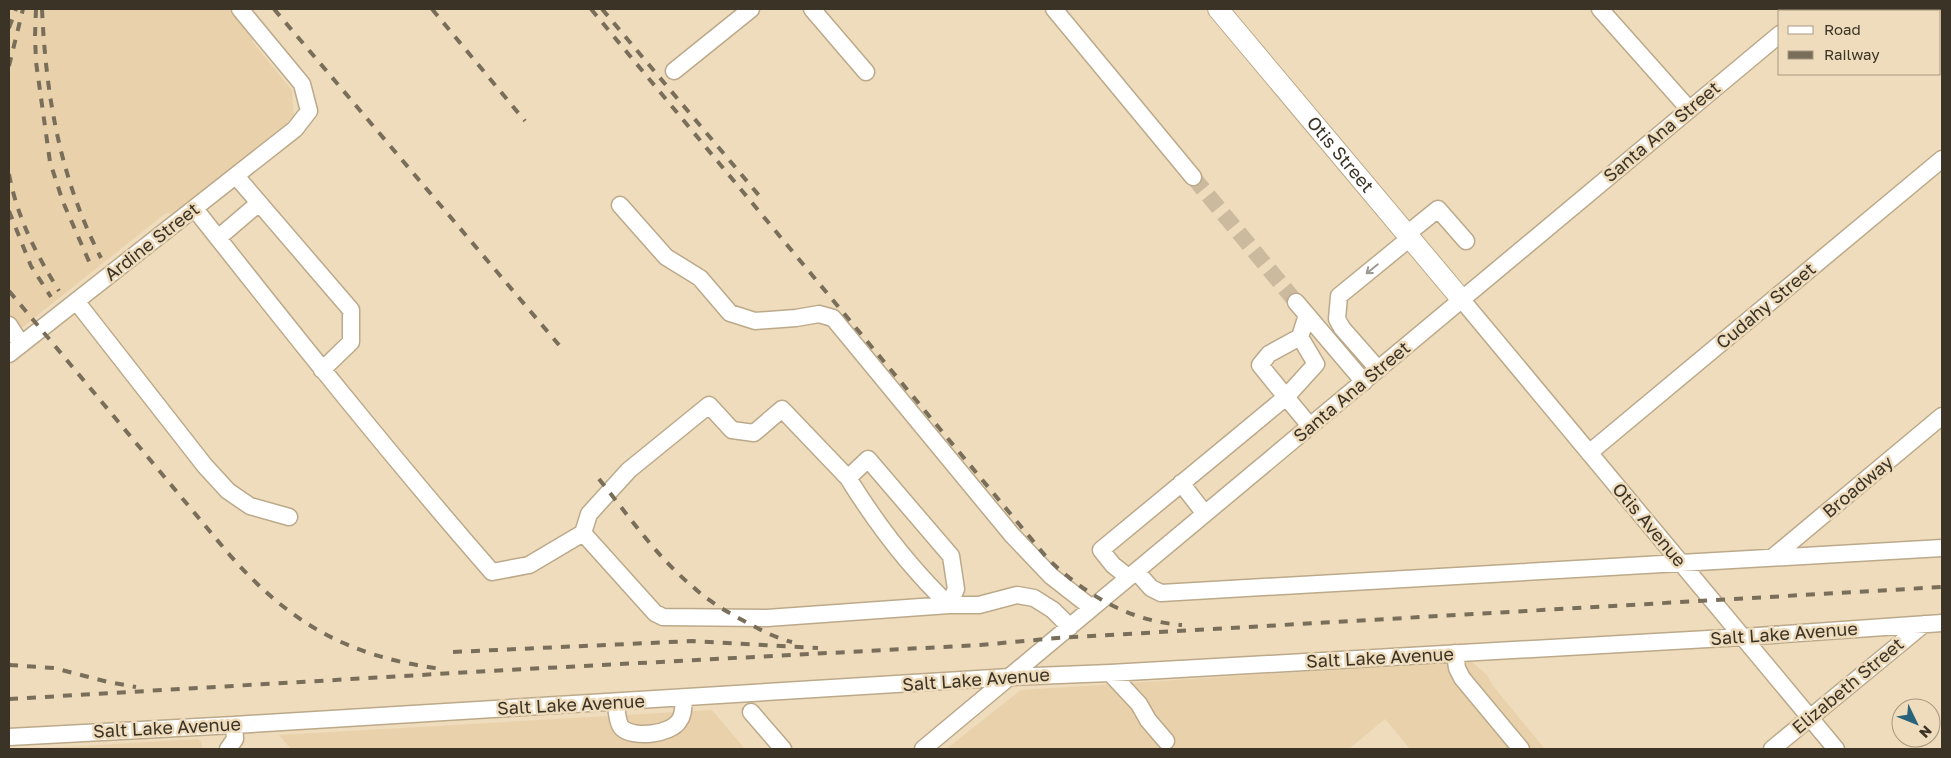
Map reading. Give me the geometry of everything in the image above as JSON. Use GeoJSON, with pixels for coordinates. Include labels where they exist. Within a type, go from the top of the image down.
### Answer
{"type":"FeatureCollection","features":[{"type":"Feature","properties":{"kind":"main road","name":"Otis Street"},"geometry":{"type":"LineString","coordinates":[[1222,10],[1462,300]]}},
{"type":"Feature","properties":{"kind":"street","name":"Ardine Street"},"geometry":{"type":"LineString","coordinates":[[15,349],[236,176],[295,128],[309,110],[302,84],[240,9]]}},
{"type":"Feature","properties":{"kind":"street"},"geometry":{"type":"LineString","coordinates":[[674,71],[751,9]]}},
{"type":"Feature","properties":{"kind":"street"},"geometry":{"type":"LineString","coordinates":[[812,9],[866,72]]}},
{"type":"Feature","properties":{"kind":"street"},"geometry":{"type":"LineString","coordinates":[[1054,9],[1193,176]]}},
{"type":"Feature","properties":{"kind":"street"},"geometry":{"type":"LineString","coordinates":[[1600,9],[1689,109]]}},
{"type":"Feature","properties":{"kind":"street","name":"Santa Ana Street"},"geometry":{"type":"LineString","coordinates":[[925,749],[1778,36]]}},
{"type":"Feature","properties":{"kind":"street","name":"Cudahy Street"},"geometry":{"type":"LineString","coordinates":[[1589,453],[1942,159]]}},
{"type":"Feature","properties":{"kind":"street"},"geometry":{"type":"LineString","coordinates":[[236,176],[351,310],[350,342],[322,370]]}},
{"type":"Feature","properties":{"kind":"street"},"geometry":{"type":"LineString","coordinates":[[218,238],[259,203]]}},
{"type":"Feature","properties":{"kind":"street"},"geometry":{"type":"LineString","coordinates":[[620,205],[666,257],[700,278],[730,313],[755,321],[819,314],[833,318],[1012,535],[1051,576],[1092,608]]}},
{"type":"Feature","properties":{"kind":"street"},"geometry":{"type":"LineString","coordinates":[[195,209],[322,370],[492,572],[529,565],[583,532],[589,514],[629,470],[709,405],[732,430],[754,433],[782,409],[848,478],[866,506],[929,586],[949,605]]}},
{"type":"Feature","properties":{"kind":"street"},"geometry":{"type":"LineString","coordinates":[[1378,370],[1342,328],[1337,319],[1339,296],[1438,209],[1466,241]]}},
{"type":"Feature","properties":{"kind":"street","name":"Otis Avenue"},"geometry":{"type":"LineString","coordinates":[[1462,300],[1836,749]]}},
{"type":"Feature","properties":{"kind":"street"},"geometry":{"type":"LineString","coordinates":[[76,301],[204,466],[228,491],[250,506],[289,518]]}},
{"type":"Feature","properties":{"kind":"street"},"geometry":{"type":"LineString","coordinates":[[1296,302],[1364,382]]}},
{"type":"Feature","properties":{"kind":"street"},"geometry":{"type":"LineString","coordinates":[[1307,315],[1300,336],[1269,354],[1260,365],[1310,426]]}},
{"type":"Feature","properties":{"kind":"street"},"geometry":{"type":"LineString","coordinates":[[9,324],[15,349]]}},
{"type":"Feature","properties":{"kind":"street"},"geometry":{"type":"LineString","coordinates":[[1300,336],[1316,364],[1286,397],[1102,550],[1113,565],[1132,574],[1161,593],[1942,548]]}},
{"type":"Feature","properties":{"kind":"street","name":"Broadway"},"geometry":{"type":"LineString","coordinates":[[1773,557],[1942,416]]}},
{"type":"Feature","properties":{"kind":"street"},"geometry":{"type":"LineString","coordinates":[[848,478],[868,459],[951,556],[956,589],[949,605]]}},
{"type":"Feature","properties":{"kind":"street"},"geometry":{"type":"LineString","coordinates":[[1181,484],[1205,514]]}},
{"type":"Feature","properties":{"kind":"street"},"geometry":{"type":"LineString","coordinates":[[583,532],[655,613],[663,618],[767,618],[949,605],[979,605],[1017,595],[1034,598],[1053,610],[1070,627]]}},
{"type":"Feature","properties":{"kind":"street","name":"Salt Lake Avenue"},"geometry":{"type":"LineString","coordinates":[[9,737],[1010,677],[1742,637],[1942,623]]}},
{"type":"Feature","properties":{"kind":"street","name":"Elizabeth Street"},"geometry":{"type":"LineString","coordinates":[[1772,749],[1924,624]]}},
{"type":"Feature","properties":{"kind":"street"},"geometry":{"type":"LineString","coordinates":[[1455,653],[1457,668],[1462,678],[1521,749]]}},
{"type":"Feature","properties":{"kind":"street"},"geometry":{"type":"LineString","coordinates":[[1110,673],[1139,704],[1148,720],[1166,741]]}},
{"type":"Feature","properties":{"kind":"street"},"geometry":{"type":"LineString","coordinates":[[615,702],[620,725],[624,730],[641,734],[671,730],[682,714],[684,698]]}},
{"type":"Feature","properties":{"kind":"street"},"geometry":{"type":"LineString","coordinates":[[752,712],[783,749]]}},
{"type":"Feature","properties":{"kind":"street"},"geometry":{"type":"LineString","coordinates":[[228,749],[235,740],[234,725]]}},
{"type":"Feature","properties":{"kind":"street"},"geometry":{"type":"LineString","coordinates":[[47,734],[54,749]]}},
{"type":"Feature","properties":{"kind":"shaded area"},"geometry":{"type":"Polygon","coordinates":[[[9,9],[229,9],[255,39],[252,41],[292,90],[294,117],[176,214],[166,213],[9,338],[9,9]]]}},
{"type":"Feature","properties":{"kind":"shaded area"},"geometry":{"type":"Polygon","coordinates":[[[1471,661],[1487,675],[1493,686],[1545,749],[1410,749],[1385,719],[1349,749],[946,749],[1021,690],[1471,661]]]}},
{"type":"Feature","properties":{"kind":"shaded area"},"geometry":{"type":"Polygon","coordinates":[[[712,710],[745,749],[291,749],[279,735],[712,710]]]}},
{"type":"Feature","properties":{"kind":"shaded area"},"geometry":{"type":"Polygon","coordinates":[[[198,739],[202,743],[202,749],[29,749],[198,739]]]}},
{"type":"Feature","properties":{"kind":"tunnel"},"geometry":{"type":"LineString","coordinates":[[1193,177],[1296,302]]}},
{"type":"Feature","properties":{"kind":"railway"},"geometry":{"type":"LineString","coordinates":[[9,28],[16,9]]}},
{"type":"Feature","properties":{"kind":"railway"},"geometry":{"type":"LineString","coordinates":[[9,66],[23,9]]}},
{"type":"Feature","properties":{"kind":"railway"},"geometry":{"type":"LineString","coordinates":[[36,9],[36,62],[50,162],[63,202],[91,266]]}},
{"type":"Feature","properties":{"kind":"railway"},"geometry":{"type":"LineString","coordinates":[[42,9],[47,74],[65,167],[75,198],[101,258]]}},
{"type":"Feature","properties":{"kind":"railway"},"geometry":{"type":"LineString","coordinates":[[274,9],[559,345]]}},
{"type":"Feature","properties":{"kind":"railway"},"geometry":{"type":"LineString","coordinates":[[432,9],[525,121]]}},
{"type":"Feature","properties":{"kind":"railway"},"geometry":{"type":"LineString","coordinates":[[591,9],[1048,559],[1078,584],[1109,604],[1144,618],[1182,625]]}},
{"type":"Feature","properties":{"kind":"railway"},"geometry":{"type":"LineString","coordinates":[[602,9],[762,199]]}},
{"type":"Feature","properties":{"kind":"railway"},"geometry":{"type":"LineString","coordinates":[[9,174],[17,205],[28,235],[59,291]]}},
{"type":"Feature","properties":{"kind":"railway"},"geometry":{"type":"LineString","coordinates":[[9,211],[31,266],[51,297]]}},
{"type":"Feature","properties":{"kind":"railway"},"geometry":{"type":"LineString","coordinates":[[9,291],[228,553],[251,578],[275,599],[298,618],[350,646],[378,656],[442,669]]}},
{"type":"Feature","properties":{"kind":"railway"},"geometry":{"type":"LineString","coordinates":[[599,479],[666,562],[698,591],[718,606],[768,634],[792,642]]}},
{"type":"Feature","properties":{"kind":"railway"},"geometry":{"type":"LineString","coordinates":[[9,699],[980,645],[1057,638],[1942,587]]}},
{"type":"Feature","properties":{"kind":"railway"},"geometry":{"type":"LineString","coordinates":[[453,652],[692,641],[818,648]]}},
{"type":"Feature","properties":{"kind":"railway"},"geometry":{"type":"LineString","coordinates":[[9,665],[54,668],[136,687]]}}]}
